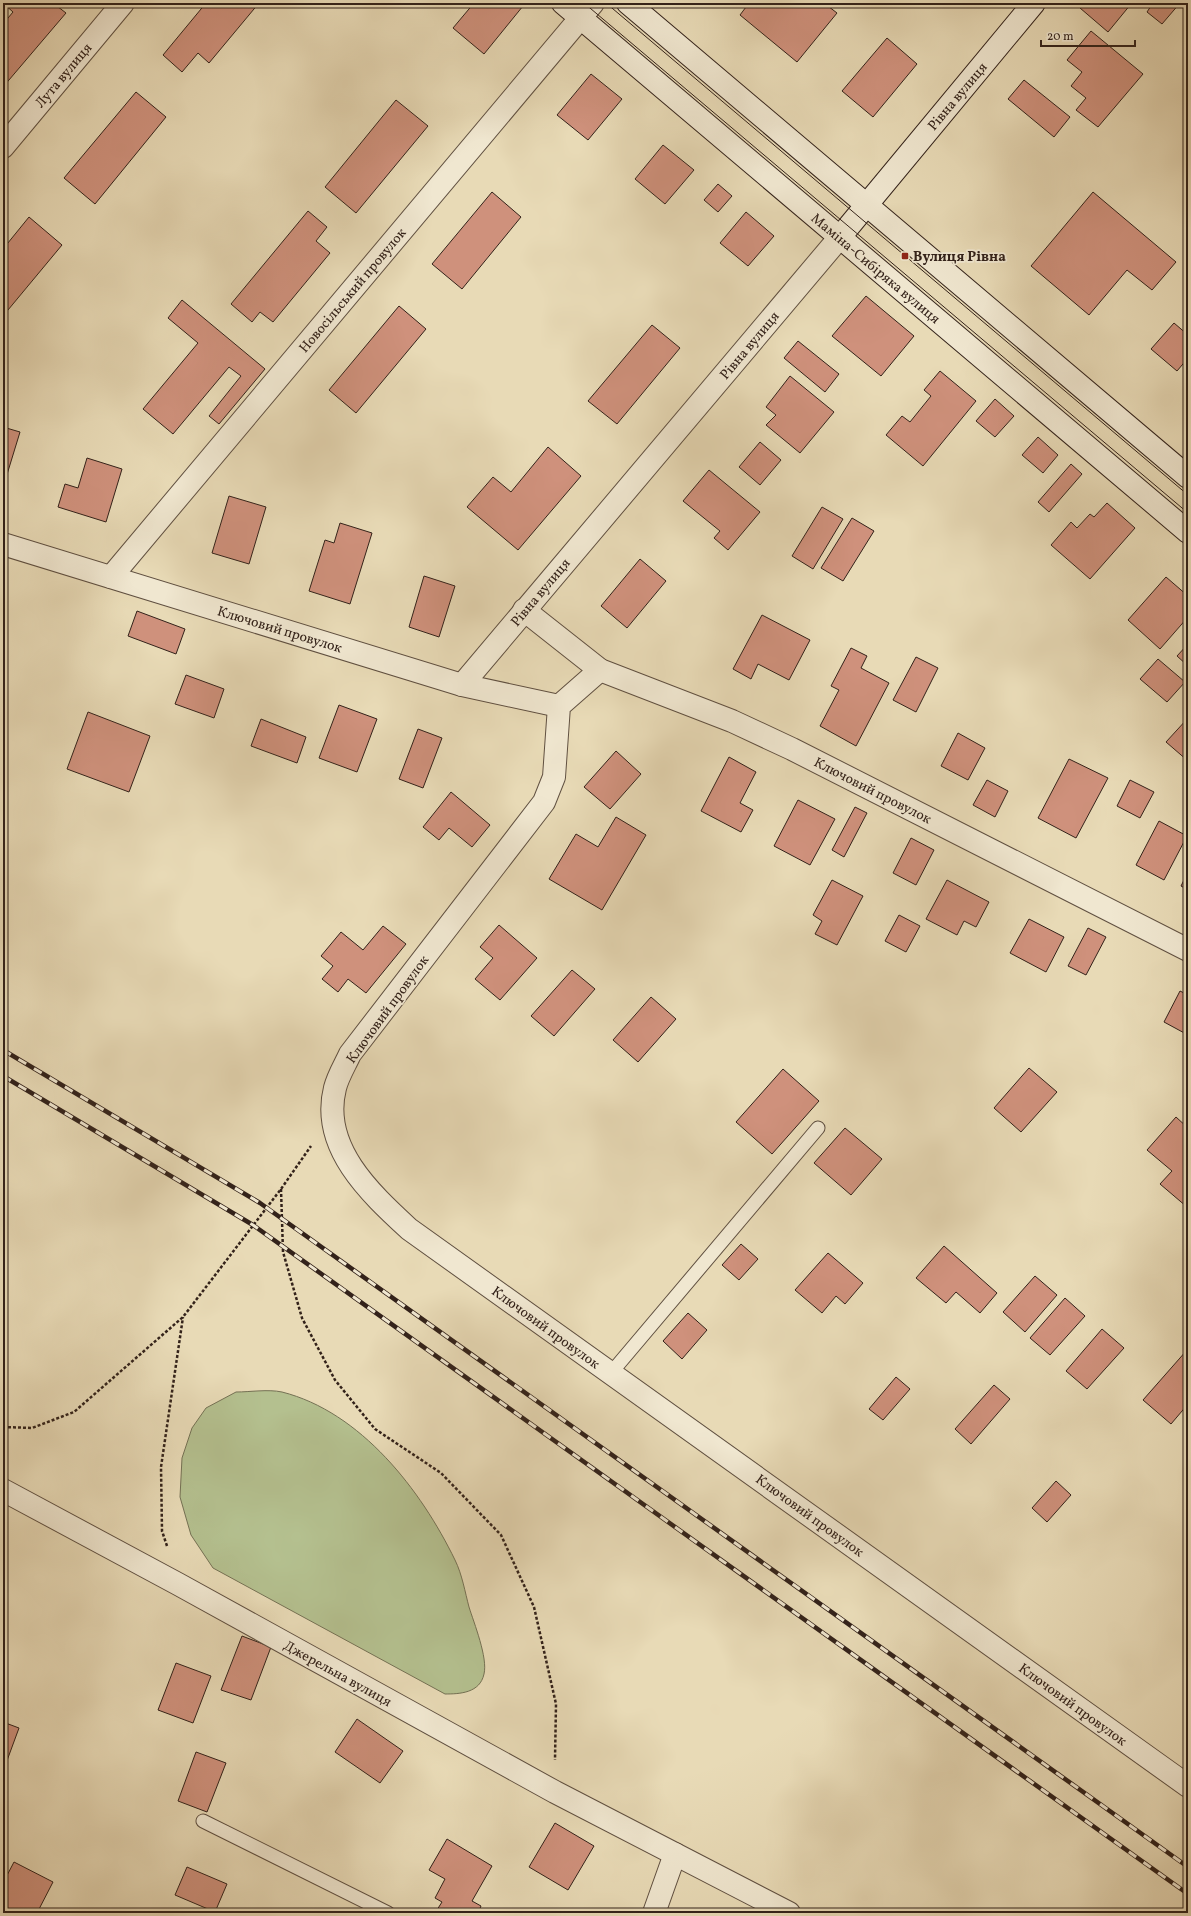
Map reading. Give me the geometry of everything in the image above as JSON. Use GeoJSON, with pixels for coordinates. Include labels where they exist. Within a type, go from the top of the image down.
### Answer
{"type":"FeatureCollection","features":[{"type":"Feature","properties":{"kind":"street","name":"Лута вулиця"},"geometry":{"type":"LineString","coordinates":[[3,147],[123,3]]}},
{"type":"Feature","properties":{"kind":"street","name":"Маміна-Сибіряка вулиця"},"geometry":{"type":"LineString","coordinates":[[564,3],[587,10],[840,237],[1188,532]]}},
{"type":"Feature","properties":{"kind":"street"},"geometry":{"type":"LineString","coordinates":[[628,3],[1188,477]]}},
{"type":"Feature","properties":{"kind":"street","name":"Рівна вулиця"},"geometry":{"type":"LineString","coordinates":[[462,684],[867,205],[1034,3]]}},
{"type":"Feature","properties":{"kind":"street","name":"Новосільський провулок"},"geometry":{"type":"LineString","coordinates":[[110,577],[587,10]]}},
{"type":"Feature","properties":{"kind":"street","name":"Ключовий провулок"},"geometry":{"type":"LineString","coordinates":[[3,544],[462,684],[559,706],[554,777],[544,802],[350,1054],[335,1087],[332,1116],[341,1148],[356,1176],[386,1208],[409,1229],[1188,1786]]}},
{"type":"Feature","properties":{"kind":"street","name":"Ключовий провулок"},"geometry":{"type":"LineString","coordinates":[[524,610],[600,670],[732,720],[1188,950]]}},
{"type":"Feature","properties":{"kind":"street"},"geometry":{"type":"LineString","coordinates":[[559,706],[600,670]]}},
{"type":"Feature","properties":{"kind":"street","name":"Джерельна вулиця"},"geometry":{"type":"LineString","coordinates":[[3,1490],[178,1584],[555,1792],[789,1913]]}},
{"type":"Feature","properties":{"kind":"street"},"geometry":{"type":"LineString","coordinates":[[654,1913],[675,1854]]}},
{"type":"Feature","properties":{"kind":"lane"},"geometry":{"type":"LineString","coordinates":[[610,1373],[818,1128]]}},
{"type":"Feature","properties":{"kind":"lane"},"geometry":{"type":"LineString","coordinates":[[203,1821],[388,1913]]}},
{"type":"Feature","properties":{"kind":"path"},"geometry":{"type":"LineString","coordinates":[[3,1427],[32,1428],[74,1412],[183,1317],[280,1189],[332,1116]]}},
{"type":"Feature","properties":{"kind":"path"},"geometry":{"type":"LineString","coordinates":[[280,1189],[283,1252],[302,1318],[335,1380],[376,1429],[441,1473],[501,1535],[534,1607],[556,1704],[555,1792]]}},
{"type":"Feature","properties":{"kind":"path"},"geometry":{"type":"LineString","coordinates":[[178,1584],[162,1531],[161,1467],[183,1317]]}},
{"type":"Feature","properties":{"kind":"green space"},"geometry":{"type":"Polygon","coordinates":[[[277,1391],[311,1402],[338,1417],[362,1435],[385,1457],[406,1481],[425,1507],[460,1571],[469,1607],[480,1640],[485,1667],[482,1680],[474,1689],[463,1693],[445,1694],[213,1568],[191,1535],[180,1497],[182,1458],[192,1428],[206,1408],[236,1392],[277,1391]]]}},
{"type":"Feature","properties":{"kind":"building"},"geometry":{"type":"Polygon","coordinates":[[[3,3],[53,3],[66,13],[3,87],[3,24],[13,12],[3,3]]]}},
{"type":"Feature","properties":{"kind":"building"},"geometry":{"type":"Polygon","coordinates":[[[206,3],[259,3],[209,63],[198,53],[182,72],[163,55],[206,3]]]}},
{"type":"Feature","properties":{"kind":"building"},"geometry":{"type":"Polygon","coordinates":[[[474,3],[519,3],[523,6],[484,54],[453,28],[474,3]]]}},
{"type":"Feature","properties":{"kind":"building"},"geometry":{"type":"Polygon","coordinates":[[[749,3],[824,3],[837,13],[797,62],[740,15],[749,3]]]}},
{"type":"Feature","properties":{"kind":"building"},"geometry":{"type":"Polygon","coordinates":[[[1084,3],[1131,4],[1108,32],[1080,8],[1084,3]]]}},
{"type":"Feature","properties":{"kind":"building"},"geometry":{"type":"Polygon","coordinates":[[[1147,3],[1180,3],[1162,24],[1147,12],[1151,6],[1147,3]]]}},
{"type":"Feature","properties":{"kind":"building"},"geometry":{"type":"Polygon","coordinates":[[[1091,31],[1143,74],[1098,127],[1076,110],[1086,98],[1071,86],[1082,72],[1067,60],[1091,31]]]}},
{"type":"Feature","properties":{"kind":"building"},"geometry":{"type":"Polygon","coordinates":[[[887,38],[917,64],[873,117],[842,91],[887,38]]]}},
{"type":"Feature","properties":{"kind":"building"},"geometry":{"type":"Polygon","coordinates":[[[591,74],[622,99],[588,140],[557,115],[591,74]]]}},
{"type":"Feature","properties":{"kind":"building"},"geometry":{"type":"Polygon","coordinates":[[[1024,80],[1070,117],[1054,137],[1008,99],[1024,80]]]}},
{"type":"Feature","properties":{"kind":"building"},"geometry":{"type":"Polygon","coordinates":[[[136,92],[166,117],[95,204],[64,178],[136,92]]]}},
{"type":"Feature","properties":{"kind":"building"},"geometry":{"type":"Polygon","coordinates":[[[396,100],[428,126],[356,213],[325,187],[396,100]]]}},
{"type":"Feature","properties":{"kind":"building"},"geometry":{"type":"Polygon","coordinates":[[[663,145],[694,170],[665,204],[635,179],[663,145]]]}},
{"type":"Feature","properties":{"kind":"building"},"geometry":{"type":"Polygon","coordinates":[[[718,184],[732,196],[718,212],[704,200],[718,184]]]}},
{"type":"Feature","properties":{"kind":"building"},"geometry":{"type":"Polygon","coordinates":[[[492,192],[521,217],[462,289],[432,264],[492,192]]]}},
{"type":"Feature","properties":{"kind":"building"},"geometry":{"type":"Polygon","coordinates":[[[1093,192],[1176,262],[1152,290],[1127,270],[1089,315],[1031,266],[1093,192]]]}},
{"type":"Feature","properties":{"kind":"building"},"geometry":{"type":"Polygon","coordinates":[[[308,211],[327,227],[316,241],[330,253],[273,322],[260,312],[252,322],[231,304],[308,211]]]}},
{"type":"Feature","properties":{"kind":"building"},"geometry":{"type":"Polygon","coordinates":[[[746,212],[774,236],[748,266],[720,243],[746,212]]]}},
{"type":"Feature","properties":{"kind":"building"},"geometry":{"type":"Polygon","coordinates":[[[29,217],[62,245],[3,316],[3,249],[29,217]]]}},
{"type":"Feature","properties":{"kind":"building"},"geometry":{"type":"Polygon","coordinates":[[[866,296],[914,336],[881,376],[832,336],[866,296]]]}},
{"type":"Feature","properties":{"kind":"building"},"geometry":{"type":"Polygon","coordinates":[[[182,300],[265,369],[219,424],[209,416],[241,376],[229,367],[173,434],[143,409],[198,343],[168,318],[182,300]]]}},
{"type":"Feature","properties":{"kind":"building"},"geometry":{"type":"Polygon","coordinates":[[[399,306],[426,329],[356,413],[329,390],[399,306]]]}},
{"type":"Feature","properties":{"kind":"building"},"geometry":{"type":"Polygon","coordinates":[[[1174,323],[1188,335],[1188,358],[1177,371],[1151,349],[1174,323]]]}},
{"type":"Feature","properties":{"kind":"building"},"geometry":{"type":"Polygon","coordinates":[[[652,325],[680,348],[617,424],[588,401],[652,325]]]}},
{"type":"Feature","properties":{"kind":"building"},"geometry":{"type":"Polygon","coordinates":[[[798,341],[839,374],[825,392],[784,358],[798,341]]]}},
{"type":"Feature","properties":{"kind":"building"},"geometry":{"type":"Polygon","coordinates":[[[940,371],[976,401],[923,466],[886,435],[902,416],[910,422],[931,396],[924,390],[940,371]]]}},
{"type":"Feature","properties":{"kind":"building"},"geometry":{"type":"Polygon","coordinates":[[[790,376],[834,412],[800,453],[766,425],[776,415],[766,407],[790,376]]]}},
{"type":"Feature","properties":{"kind":"building"},"geometry":{"type":"Polygon","coordinates":[[[995,399],[1014,416],[995,437],[976,421],[995,399]]]}},
{"type":"Feature","properties":{"kind":"building"},"geometry":{"type":"Polygon","coordinates":[[[3,427],[20,432],[5,481],[3,481],[3,427]]]}},
{"type":"Feature","properties":{"kind":"building"},"geometry":{"type":"Polygon","coordinates":[[[1038,437],[1058,455],[1043,473],[1022,455],[1038,437]]]}},
{"type":"Feature","properties":{"kind":"building"},"geometry":{"type":"Polygon","coordinates":[[[760,442],[781,460],[760,485],[739,467],[760,442]]]}},
{"type":"Feature","properties":{"kind":"building"},"geometry":{"type":"Polygon","coordinates":[[[548,447],[581,476],[518,550],[467,507],[493,477],[511,492],[548,447]]]}},
{"type":"Feature","properties":{"kind":"building"},"geometry":{"type":"Polygon","coordinates":[[[87,458],[122,469],[106,522],[58,507],[65,484],[78,488],[87,458]]]}},
{"type":"Feature","properties":{"kind":"building"},"geometry":{"type":"Polygon","coordinates":[[[1071,464],[1082,474],[1049,512],[1038,502],[1071,464]]]}},
{"type":"Feature","properties":{"kind":"building"},"geometry":{"type":"Polygon","coordinates":[[[709,470],[760,512],[728,550],[714,538],[720,531],[683,501],[709,470]]]}},
{"type":"Feature","properties":{"kind":"building"},"geometry":{"type":"Polygon","coordinates":[[[229,496],[266,507],[249,564],[212,553],[229,496]]]}},
{"type":"Feature","properties":{"kind":"building"},"geometry":{"type":"Polygon","coordinates":[[[1107,503],[1135,528],[1090,579],[1051,545],[1071,522],[1077,528],[1090,514],[1094,517],[1107,503]]]}},
{"type":"Feature","properties":{"kind":"building"},"geometry":{"type":"Polygon","coordinates":[[[822,507],[843,519],[813,569],[792,556],[822,507]]]}},
{"type":"Feature","properties":{"kind":"building"},"geometry":{"type":"Polygon","coordinates":[[[852,518],[874,531],[843,581],[821,568],[852,518]]]}},
{"type":"Feature","properties":{"kind":"building"},"geometry":{"type":"Polygon","coordinates":[[[340,523],[372,533],[350,604],[309,591],[325,540],[334,543],[340,523]]]}},
{"type":"Feature","properties":{"kind":"building"},"geometry":{"type":"Polygon","coordinates":[[[640,559],[666,581],[627,628],[601,606],[640,559]]]}},
{"type":"Feature","properties":{"kind":"building"},"geometry":{"type":"Polygon","coordinates":[[[424,576],[455,586],[439,637],[409,627],[424,576]]]}},
{"type":"Feature","properties":{"kind":"building"},"geometry":{"type":"Polygon","coordinates":[[[1166,577],[1188,596],[1188,617],[1160,649],[1128,620],[1166,577]]]}},
{"type":"Feature","properties":{"kind":"building"},"geometry":{"type":"Polygon","coordinates":[[[137,611],[185,629],[176,654],[128,636],[137,611]]]}},
{"type":"Feature","properties":{"kind":"building"},"geometry":{"type":"Polygon","coordinates":[[[762,615],[810,640],[789,680],[758,664],[751,679],[733,669],[762,615]]]}},
{"type":"Feature","properties":{"kind":"building"},"geometry":{"type":"Polygon","coordinates":[[[1188,644],[1188,666],[1177,656],[1188,644]]]}},
{"type":"Feature","properties":{"kind":"building"},"geometry":{"type":"Polygon","coordinates":[[[851,648],[867,656],[861,668],[889,683],[856,746],[820,726],[839,690],[831,686],[851,648]]]}},
{"type":"Feature","properties":{"kind":"building"},"geometry":{"type":"Polygon","coordinates":[[[916,657],[938,668],[916,712],[893,700],[916,657]]]}},
{"type":"Feature","properties":{"kind":"building"},"geometry":{"type":"Polygon","coordinates":[[[1158,659],[1185,682],[1167,702],[1140,679],[1158,659]]]}},
{"type":"Feature","properties":{"kind":"building"},"geometry":{"type":"Polygon","coordinates":[[[186,675],[224,689],[214,718],[175,704],[186,675]]]}},
{"type":"Feature","properties":{"kind":"building"},"geometry":{"type":"Polygon","coordinates":[[[339,705],[377,719],[357,772],[319,758],[339,705]]]}},
{"type":"Feature","properties":{"kind":"building"},"geometry":{"type":"Polygon","coordinates":[[[88,712],[150,736],[129,792],[67,769],[88,712]]]}},
{"type":"Feature","properties":{"kind":"building"},"geometry":{"type":"Polygon","coordinates":[[[1188,718],[1188,761],[1166,742],[1188,718]]]}},
{"type":"Feature","properties":{"kind":"building"},"geometry":{"type":"Polygon","coordinates":[[[261,719],[306,737],[297,763],[251,746],[261,719]]]}},
{"type":"Feature","properties":{"kind":"building"},"geometry":{"type":"Polygon","coordinates":[[[418,729],[442,738],[423,788],[399,779],[418,729]]]}},
{"type":"Feature","properties":{"kind":"building"},"geometry":{"type":"Polygon","coordinates":[[[958,733],[985,748],[968,780],[941,766],[958,733]]]}},
{"type":"Feature","properties":{"kind":"building"},"geometry":{"type":"Polygon","coordinates":[[[616,751],[641,774],[610,809],[584,787],[616,751]]]}},
{"type":"Feature","properties":{"kind":"building"},"geometry":{"type":"Polygon","coordinates":[[[729,757],[756,772],[740,803],[753,810],[741,832],[701,811],[729,757]]]}},
{"type":"Feature","properties":{"kind":"building"},"geometry":{"type":"Polygon","coordinates":[[[1069,759],[1108,778],[1076,838],[1038,818],[1069,759]]]}},
{"type":"Feature","properties":{"kind":"building"},"geometry":{"type":"Polygon","coordinates":[[[987,780],[1008,791],[995,817],[973,805],[987,780]]]}},
{"type":"Feature","properties":{"kind":"building"},"geometry":{"type":"Polygon","coordinates":[[[1130,780],[1154,792],[1140,818],[1117,806],[1130,780]]]}},
{"type":"Feature","properties":{"kind":"building"},"geometry":{"type":"Polygon","coordinates":[[[451,792],[490,825],[472,847],[449,828],[439,840],[423,827],[451,792]]]}},
{"type":"Feature","properties":{"kind":"building"},"geometry":{"type":"Polygon","coordinates":[[[798,800],[835,819],[810,865],[774,846],[798,800]]]}},
{"type":"Feature","properties":{"kind":"building"},"geometry":{"type":"Polygon","coordinates":[[[855,807],[867,813],[844,857],[832,850],[855,807]]]}},
{"type":"Feature","properties":{"kind":"building"},"geometry":{"type":"Polygon","coordinates":[[[616,817],[646,835],[602,910],[549,879],[576,834],[598,847],[616,817]]]}},
{"type":"Feature","properties":{"kind":"building"},"geometry":{"type":"Polygon","coordinates":[[[1159,821],[1187,836],[1164,880],[1136,865],[1159,821]]]}},
{"type":"Feature","properties":{"kind":"building"},"geometry":{"type":"Polygon","coordinates":[[[911,838],[934,850],[916,885],[893,873],[911,838]]]}},
{"type":"Feature","properties":{"kind":"building"},"geometry":{"type":"Polygon","coordinates":[[[1188,872],[1188,890],[1181,886],[1188,872]]]}},
{"type":"Feature","properties":{"kind":"building"},"geometry":{"type":"Polygon","coordinates":[[[832,880],[863,896],[837,945],[815,934],[822,921],[813,915],[832,880]]]}},
{"type":"Feature","properties":{"kind":"building"},"geometry":{"type":"Polygon","coordinates":[[[947,880],[989,902],[976,927],[964,921],[957,935],[926,919],[947,880]]]}},
{"type":"Feature","properties":{"kind":"building"},"geometry":{"type":"Polygon","coordinates":[[[899,915],[920,926],[906,952],[885,941],[899,915]]]}},
{"type":"Feature","properties":{"kind":"building"},"geometry":{"type":"Polygon","coordinates":[[[1029,919],[1064,937],[1046,972],[1010,953],[1029,919]]]}},
{"type":"Feature","properties":{"kind":"building"},"geometry":{"type":"Polygon","coordinates":[[[499,925],[537,958],[500,1000],[475,979],[493,958],[480,947],[499,925]]]}},
{"type":"Feature","properties":{"kind":"building"},"geometry":{"type":"Polygon","coordinates":[[[383,926],[406,944],[366,993],[348,979],[338,992],[322,979],[333,966],[321,956],[341,932],[363,950],[383,926]]]}},
{"type":"Feature","properties":{"kind":"building"},"geometry":{"type":"Polygon","coordinates":[[[1088,928],[1106,937],[1086,975],[1068,966],[1088,928]]]}},
{"type":"Feature","properties":{"kind":"building"},"geometry":{"type":"Polygon","coordinates":[[[572,970],[595,989],[554,1036],[531,1016],[572,970]]]}},
{"type":"Feature","properties":{"kind":"building"},"geometry":{"type":"Polygon","coordinates":[[[1180,991],[1188,995],[1188,1035],[1164,1022],[1180,991]]]}},
{"type":"Feature","properties":{"kind":"building"},"geometry":{"type":"Polygon","coordinates":[[[651,997],[676,1019],[638,1062],[613,1040],[651,997]]]}},
{"type":"Feature","properties":{"kind":"building"},"geometry":{"type":"Polygon","coordinates":[[[1029,1068],[1057,1092],[1021,1132],[994,1108],[1029,1068]]]}},
{"type":"Feature","properties":{"kind":"building"},"geometry":{"type":"Polygon","coordinates":[[[783,1069],[819,1101],[772,1154],[736,1122],[783,1069]]]}},
{"type":"Feature","properties":{"kind":"building"},"geometry":{"type":"Polygon","coordinates":[[[1176,1117],[1188,1128],[1187,1207],[1160,1184],[1172,1171],[1147,1150],[1176,1117]]]}},
{"type":"Feature","properties":{"kind":"building"},"geometry":{"type":"Polygon","coordinates":[[[845,1128],[882,1159],[851,1195],[814,1163],[845,1128]]]}},
{"type":"Feature","properties":{"kind":"building"},"geometry":{"type":"Polygon","coordinates":[[[741,1244],[758,1259],[739,1280],[722,1265],[741,1244]]]}},
{"type":"Feature","properties":{"kind":"building"},"geometry":{"type":"Polygon","coordinates":[[[944,1246],[997,1293],[980,1313],[956,1292],[946,1303],[916,1278],[944,1246]]]}},
{"type":"Feature","properties":{"kind":"building"},"geometry":{"type":"Polygon","coordinates":[[[828,1253],[863,1283],[845,1304],[836,1296],[822,1313],[795,1290],[828,1253]]]}},
{"type":"Feature","properties":{"kind":"building"},"geometry":{"type":"Polygon","coordinates":[[[1035,1276],[1057,1295],[1025,1332],[1003,1312],[1035,1276]]]}},
{"type":"Feature","properties":{"kind":"building"},"geometry":{"type":"Polygon","coordinates":[[[1065,1298],[1085,1316],[1050,1355],[1030,1338],[1065,1298]]]}},
{"type":"Feature","properties":{"kind":"building"},"geometry":{"type":"Polygon","coordinates":[[[688,1313],[707,1330],[682,1359],[663,1341],[688,1313]]]}},
{"type":"Feature","properties":{"kind":"building"},"geometry":{"type":"Polygon","coordinates":[[[1102,1329],[1124,1348],[1087,1389],[1066,1371],[1102,1329]]]}},
{"type":"Feature","properties":{"kind":"building"},"geometry":{"type":"Polygon","coordinates":[[[1187,1350],[1188,1404],[1171,1424],[1143,1400],[1187,1350]]]}},
{"type":"Feature","properties":{"kind":"building"},"geometry":{"type":"Polygon","coordinates":[[[896,1377],[910,1389],[883,1420],[869,1409],[896,1377]]]}},
{"type":"Feature","properties":{"kind":"building"},"geometry":{"type":"Polygon","coordinates":[[[994,1385],[1010,1399],[971,1444],[955,1429],[994,1385]]]}},
{"type":"Feature","properties":{"kind":"building"},"geometry":{"type":"Polygon","coordinates":[[[1056,1481],[1071,1495],[1047,1522],[1032,1508],[1056,1481]]]}},
{"type":"Feature","properties":{"kind":"building"},"geometry":{"type":"Polygon","coordinates":[[[242,1636],[271,1647],[251,1700],[221,1690],[242,1636]]]}},
{"type":"Feature","properties":{"kind":"building"},"geometry":{"type":"Polygon","coordinates":[[[176,1663],[211,1676],[193,1723],[158,1710],[176,1663]]]}},
{"type":"Feature","properties":{"kind":"building"},"geometry":{"type":"Polygon","coordinates":[[[357,1719],[403,1751],[380,1783],[335,1752],[357,1719]]]}},
{"type":"Feature","properties":{"kind":"building"},"geometry":{"type":"Polygon","coordinates":[[[3,1722],[19,1728],[5,1766],[3,1766],[3,1722]]]}},
{"type":"Feature","properties":{"kind":"building"},"geometry":{"type":"Polygon","coordinates":[[[196,1752],[226,1763],[207,1812],[178,1801],[196,1752]]]}},
{"type":"Feature","properties":{"kind":"building"},"geometry":{"type":"Polygon","coordinates":[[[555,1823],[594,1846],[568,1890],[529,1867],[555,1823]]]}},
{"type":"Feature","properties":{"kind":"building"},"geometry":{"type":"Polygon","coordinates":[[[447,1839],[492,1866],[472,1901],[481,1906],[478,1913],[435,1913],[442,1902],[435,1898],[445,1879],[429,1870],[447,1839]]]}},
{"type":"Feature","properties":{"kind":"building"},"geometry":{"type":"Polygon","coordinates":[[[14,1862],[53,1882],[37,1913],[16,1913],[3,1906],[3,1883],[14,1862]]]}},
{"type":"Feature","properties":{"kind":"building"},"geometry":{"type":"Polygon","coordinates":[[[187,1867],[227,1884],[215,1912],[175,1895],[187,1867]]]}},
{"type":"Feature","properties":{"kind":"tram line"},"geometry":{"type":"LineString","coordinates":[[584,3],[1188,513]]}},
{"type":"Feature","properties":{"kind":"tram line"},"geometry":{"type":"LineString","coordinates":[[606,3],[1188,495]]}},
{"type":"Feature","properties":{"kind":"railway"},"geometry":{"type":"LineString","coordinates":[[3,1050],[260,1203],[1188,1867]]}},
{"type":"Feature","properties":{"kind":"railway"},"geometry":{"type":"LineString","coordinates":[[3,1076],[253,1225],[1188,1894]]}},
{"type":"Feature","properties":{"kind":"place","name":"Вулиця Рівна"},"geometry":{"type":"Point","coordinates":[905,256]}}]}
